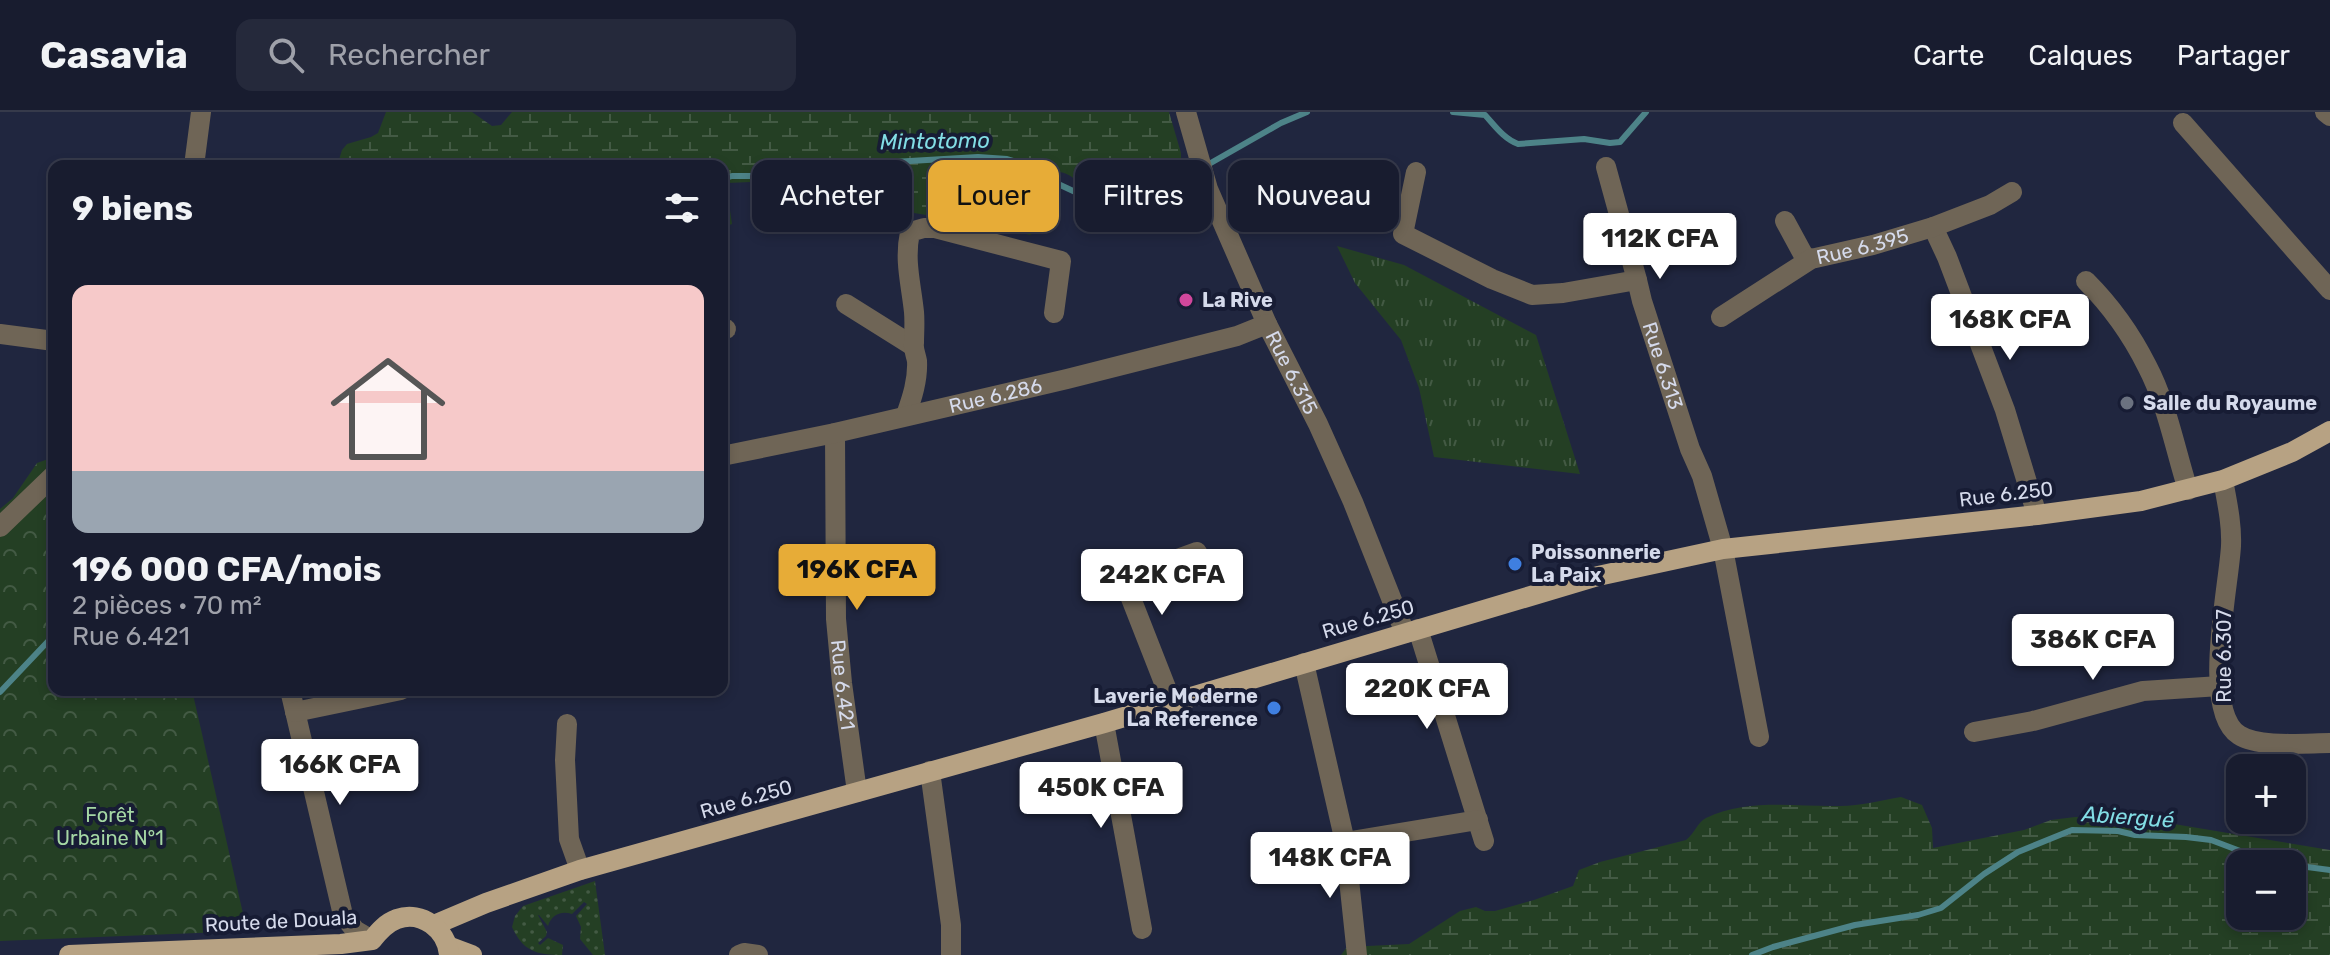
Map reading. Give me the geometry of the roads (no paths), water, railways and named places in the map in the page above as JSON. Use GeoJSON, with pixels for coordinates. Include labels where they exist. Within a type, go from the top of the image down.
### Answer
{"type":"FeatureCollection","features":[{"type":"Feature","properties":{"kind":"main road","name":"Rue 6.250"},"geometry":{"type":"LineString","coordinates":[[434,925],[580,870],[1104,723],[1598,576],[1723,549],[2141,501],[2223,480],[2292,452],[2330,431]]}},
{"type":"Feature","properties":{"kind":"main road","name":"Route de Douala"},"geometry":{"type":"LineString","coordinates":[[69,955],[341,944],[371,948],[383,927],[399,918],[417,918],[434,925]]}},
{"type":"Feature","properties":{"kind":"main road"},"geometry":{"type":"LineString","coordinates":[[434,925],[443,934],[449,951],[472,955]]}},
{"type":"Feature","properties":{"kind":"street"},"geometry":{"type":"LineString","coordinates":[[195,160],[201,112]]}},
{"type":"Feature","properties":{"kind":"street","name":"Rue 6.315"},"geometry":{"type":"LineString","coordinates":[[1186,112],[1208,189],[1267,324],[1330,450],[1411,631],[1484,841]]}},
{"type":"Feature","properties":{"kind":"street"},"geometry":{"type":"LineString","coordinates":[[2325,112],[2330,116]]}},
{"type":"Feature","properties":{"kind":"street"},"geometry":{"type":"LineString","coordinates":[[2183,123],[2330,290]]}},
{"type":"Feature","properties":{"kind":"street","name":"Rue 6.313"},"geometry":{"type":"LineString","coordinates":[[1606,167],[1642,301],[1690,449],[1702,476],[1723,549],[1759,737]]}},
{"type":"Feature","properties":{"kind":"street"},"geometry":{"type":"LineString","coordinates":[[1416,172],[1403,234],[1492,279],[1532,295],[1563,293],[1637,280]]}},
{"type":"Feature","properties":{"kind":"street","name":"Rue 6.395"},"geometry":{"type":"LineString","coordinates":[[1721,317],[1811,259],[1933,227],[1990,205],[2012,192]]}},
{"type":"Feature","properties":{"kind":"street"},"geometry":{"type":"LineString","coordinates":[[1785,221],[1804,256],[1811,259]]}},
{"type":"Feature","properties":{"kind":"street"},"geometry":{"type":"LineString","coordinates":[[1933,227],[2005,410],[2037,515]]}},
{"type":"Feature","properties":{"kind":"street"},"geometry":{"type":"LineString","coordinates":[[906,415],[917,376],[913,346],[914,310],[906,252],[910,232],[924,228],[969,236],[1061,261],[1054,313]]}},
{"type":"Feature","properties":{"kind":"street"},"geometry":{"type":"LineString","coordinates":[[2086,281],[2122,322],[2149,368],[2188,490]]}},
{"type":"Feature","properties":{"kind":"street"},"geometry":{"type":"LineString","coordinates":[[846,304],[913,346]]}},
{"type":"Feature","properties":{"kind":"street","name":"Rue 6.286"},"geometry":{"type":"LineString","coordinates":[[728,455],[1067,379],[1237,336],[1267,324]]}},
{"type":"Feature","properties":{"kind":"street"},"geometry":{"type":"LineString","coordinates":[[0,334],[48,340]]}},
{"type":"Feature","properties":{"kind":"street","name":"Rue 6.421"},"geometry":{"type":"LineString","coordinates":[[835,433],[836,619],[857,792]]}},
{"type":"Feature","properties":{"kind":"street","name":"Rue 6.307"},"geometry":{"type":"LineString","coordinates":[[2223,480],[2231,524],[2231,546],[2221,629],[2220,686],[2222,707],[2229,727],[2241,737],[2255,741],[2330,743]]}},
{"type":"Feature","properties":{"kind":"street"},"geometry":{"type":"LineString","coordinates":[[0,527],[48,481]]}},
{"type":"Feature","properties":{"kind":"street"},"geometry":{"type":"LineString","coordinates":[[1172,703],[1125,583],[1142,572],[1197,552]]}},
{"type":"Feature","properties":{"kind":"street"},"geometry":{"type":"LineString","coordinates":[[1304,663],[1345,842],[1357,955]]}},
{"type":"Feature","properties":{"kind":"street"},"geometry":{"type":"LineString","coordinates":[[1974,732],[2033,721],[2143,691],[2220,686]]}},
{"type":"Feature","properties":{"kind":"street"},"geometry":{"type":"LineString","coordinates":[[291,696],[343,915],[371,948]]}},
{"type":"Feature","properties":{"kind":"street"},"geometry":{"type":"LineString","coordinates":[[295,712],[372,696]]}},
{"type":"Feature","properties":{"kind":"street"},"geometry":{"type":"LineString","coordinates":[[1104,723],[1142,929]]}},
{"type":"Feature","properties":{"kind":"street"},"geometry":{"type":"LineString","coordinates":[[567,724],[565,760],[569,839],[580,870]]}},
{"type":"Feature","properties":{"kind":"street"},"geometry":{"type":"LineString","coordinates":[[930,771],[951,925],[952,955]]}},
{"type":"Feature","properties":{"kind":"street"},"geometry":{"type":"LineString","coordinates":[[1345,842],[1478,820]]}},
{"type":"Feature","properties":{"kind":"street"},"geometry":{"type":"LineString","coordinates":[[739,955],[758,955]]}},
{"type":"Feature","properties":{"kind":"waterway","name":"Mintotomo"},"geometry":{"type":"LineString","coordinates":[[728,177],[791,176],[840,161],[1007,159],[1032,167],[1056,183],[1116,211],[1307,112]]}},
{"type":"Feature","properties":{"kind":"waterway","name":"Mintotomo"},"geometry":{"type":"LineString","coordinates":[[1453,112],[1485,115],[1504,136],[1518,144],[1584,139],[1620,142],[1646,112]]}},
{"type":"Feature","properties":{"kind":"waterway","name":"Mintotomo"},"geometry":{"type":"LineString","coordinates":[[0,692],[48,641]]}},
{"type":"Feature","properties":{"kind":"waterway","name":"Abiergué"},"geometry":{"type":"LineString","coordinates":[[1752,955],[1855,925],[1918,915],[1941,908],[2018,852],[2072,830],[2211,840],[2237,850]]}},
{"type":"Feature","properties":{"kind":"waterway","name":"Abiergué"},"geometry":{"type":"LineString","coordinates":[[2306,867],[2330,870]]}},
{"type":"Feature","properties":{"kind":"place","name":"La Rive"},"geometry":{"type":"Point","coordinates":[1186,300]}},
{"type":"Feature","properties":{"kind":"place","name":"Salle du Royaume"},"geometry":{"type":"Point","coordinates":[2127,403]}},
{"type":"Feature","properties":{"kind":"place","name":"Poissonnerie La Paix"},"geometry":{"type":"Point","coordinates":[1515,564]}},
{"type":"Feature","properties":{"kind":"place","name":"Laverie Moderne La Reference"},"geometry":{"type":"Point","coordinates":[1274,708]}},
{"type":"Feature","properties":{"kind":"park label","name":"Forêt Urbaine N°1"},"geometry":{"type":"Point","coordinates":[110,826]}}]}
